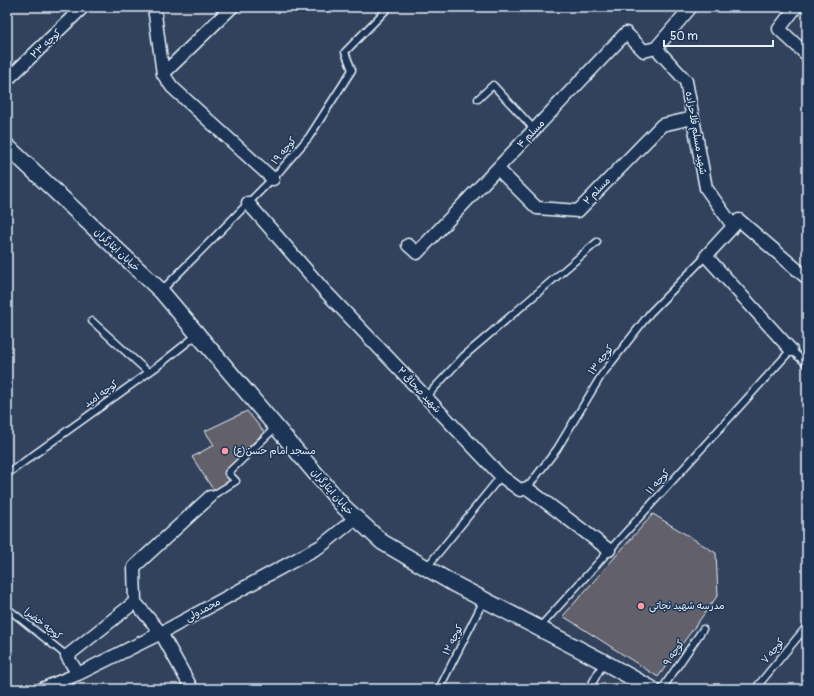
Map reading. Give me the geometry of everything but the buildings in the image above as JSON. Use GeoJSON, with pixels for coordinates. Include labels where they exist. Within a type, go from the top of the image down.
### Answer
{"type":"FeatureCollection","features":[{"type":"Feature","properties":{"kind":"street","name":"کوچه ۲۳"},"geometry":{"type":"LineString","coordinates":[[7,80],[83,7]]}},
{"type":"Feature","properties":{"kind":"street"},"geometry":{"type":"LineString","coordinates":[[154,7],[163,74],[172,87],[273,179]]}},
{"type":"Feature","properties":{"kind":"street"},"geometry":{"type":"LineString","coordinates":[[163,74],[232,7]]}},
{"type":"Feature","properties":{"kind":"street"},"geometry":{"type":"LineString","coordinates":[[656,48],[691,7]]}},
{"type":"Feature","properties":{"kind":"street"},"geometry":{"type":"LineString","coordinates":[[796,7],[779,29],[807,55]]}},
{"type":"Feature","properties":{"kind":"street","name":"مسلم ۴"},"geometry":{"type":"LineString","coordinates":[[408,245],[417,253],[626,33],[644,51],[656,48]]}},
{"type":"Feature","properties":{"kind":"street","name":"شهید مسلم فلاحزاده"},"geometry":{"type":"LineString","coordinates":[[656,48],[686,81],[706,188],[733,226]]}},
{"type":"Feature","properties":{"kind":"street","name":"مسلم ۲"},"geometry":{"type":"LineString","coordinates":[[498,169],[537,208],[578,211],[662,125],[693,118]]}},
{"type":"Feature","properties":{"kind":"street","name":"خیابان ایثارگران"},"geometry":{"type":"LineString","coordinates":[[7,146],[161,291],[344,508],[382,542],[484,600],[604,662],[652,689]]}},
{"type":"Feature","properties":{"kind":"street","name":"شهید صحافی ۲"},"geometry":{"type":"LineString","coordinates":[[248,204],[323,289],[500,476],[520,490],[527,488],[609,550]]}},
{"type":"Feature","properties":{"kind":"street"},"geometry":{"type":"LineString","coordinates":[[791,350],[706,256],[739,220],[807,278]]}},
{"type":"Feature","properties":{"kind":"street"},"geometry":{"type":"LineString","coordinates":[[192,689],[161,633],[135,602],[134,567],[210,497]]}},
{"type":"Feature","properties":{"kind":"street","name":"محمدولی"},"geometry":{"type":"LineString","coordinates":[[42,689],[78,674],[161,633],[321,546],[356,518]]}},
{"type":"Feature","properties":{"kind":"street"},"geometry":{"type":"LineString","coordinates":[[78,674],[67,656],[135,602]]}},
{"type":"Feature","properties":{"kind":"lane","name":"کوچه ۱۹"},"geometry":{"type":"LineString","coordinates":[[161,291],[273,179],[309,137],[352,70],[345,52],[389,7]]}},
{"type":"Feature","properties":{"kind":"lane"},"geometry":{"type":"LineString","coordinates":[[478,99],[493,85],[535,130]]}},
{"type":"Feature","properties":{"kind":"lane"},"geometry":{"type":"LineString","coordinates":[[426,397],[464,356],[597,242]]}},
{"type":"Feature","properties":{"kind":"lane","name":"کوچه ۱۳"},"geometry":{"type":"LineString","coordinates":[[527,488],[557,449],[601,376],[650,313],[706,256]]}},
{"type":"Feature","properties":{"kind":"lane"},"geometry":{"type":"LineString","coordinates":[[92,321],[148,372]]}},
{"type":"Feature","properties":{"kind":"lane","name":"کوچه امید"},"geometry":{"type":"LineString","coordinates":[[7,474],[198,334]]}},
{"type":"Feature","properties":{"kind":"lane"},"geometry":{"type":"LineString","coordinates":[[791,350],[807,364]]}},
{"type":"Feature","properties":{"kind":"lane","name":"کوچه ۱۱"},"geometry":{"type":"LineString","coordinates":[[539,628],[791,350]]}},
{"type":"Feature","properties":{"kind":"lane"},"geometry":{"type":"LineString","coordinates":[[210,497],[236,482],[228,473],[277,427]]}},
{"type":"Feature","properties":{"kind":"lane"},"geometry":{"type":"LineString","coordinates":[[426,568],[500,476]]}},
{"type":"Feature","properties":{"kind":"lane","name":"کوچه ۱۲"},"geometry":{"type":"LineString","coordinates":[[439,689],[484,600]]}},
{"type":"Feature","properties":{"kind":"lane","name":"کوچه خضرا"},"geometry":{"type":"LineString","coordinates":[[7,608],[67,656]]}},
{"type":"Feature","properties":{"kind":"lane","name":"کوچه ۷"},"geometry":{"type":"LineString","coordinates":[[755,689],[807,626]]}},
{"type":"Feature","properties":{"kind":"lane","name":"کوچه ۹"},"geometry":{"type":"LineString","coordinates":[[662,689],[702,629]]}},
{"type":"Feature","properties":{"kind":"lane"},"geometry":{"type":"LineString","coordinates":[[589,689],[604,662]]}},
{"type":"Feature","properties":{"kind":"place","name":"مسجد امام حسن(ع)"},"geometry":{"type":"Point","coordinates":[225,451]}},
{"type":"Feature","properties":{"kind":"place","name":"مدرسه شهید نجاتی"},"geometry":{"type":"Point","coordinates":[641,606]}}]}
